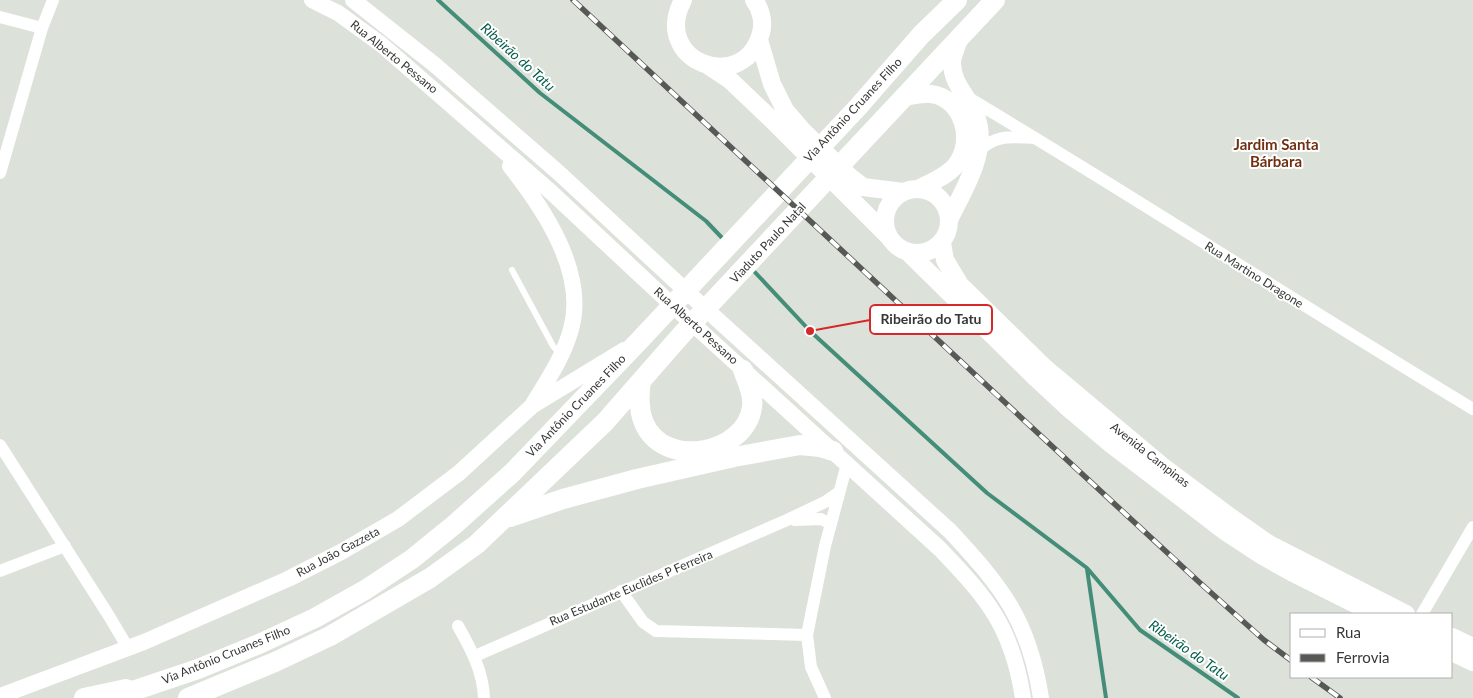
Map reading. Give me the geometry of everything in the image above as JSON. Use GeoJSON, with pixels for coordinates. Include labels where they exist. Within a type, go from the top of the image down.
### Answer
{"type":"FeatureCollection","features":[{"type":"Feature","properties":{"kind":"main road"},"geometry":{"type":"LineString","coordinates":[[667,0],[675,22],[676,34],[680,45],[688,55],[730,80],[897,247],[917,254],[926,253],[942,243],[947,235],[950,218],[947,207],[940,198],[931,191],[863,187],[850,177],[803,131],[786,110],[772,84],[759,40]]}},
{"type":"Feature","properties":{"kind":"main road"},"geometry":{"type":"LineString","coordinates":[[675,22],[678,9],[683,0]]}},
{"type":"Feature","properties":{"kind":"main road"},"geometry":{"type":"LineString","coordinates":[[754,0],[762,18]]}},
{"type":"Feature","properties":{"kind":"main road"},"geometry":{"type":"LineString","coordinates":[[709,66],[724,67],[739,62],[751,53],[759,40],[767,0]]}},
{"type":"Feature","properties":{"kind":"main road","name":"Via Antônio Cruanes Filho"},"geometry":{"type":"LineString","coordinates":[[112,698],[224,658],[307,622],[364,590],[412,558],[454,525],[512,473],[638,342],[858,107],[921,35],[957,0]]}},
{"type":"Feature","properties":{"kind":"main road"},"geometry":{"type":"LineString","coordinates":[[904,97],[995,0]]}},
{"type":"Feature","properties":{"kind":"main road","name":"Rua Martino Dragone"},"geometry":{"type":"LineString","coordinates":[[950,218],[972,172],[978,151],[980,129],[975,110],[956,83],[953,74],[952,59],[959,38]]}},
{"type":"Feature","properties":{"kind":"main road"},"geometry":{"type":"LineString","coordinates":[[888,236],[884,223],[886,210],[893,199],[943,176],[956,165],[962,154],[965,130],[962,117],[955,106],[946,99],[930,94],[904,97]]}},
{"type":"Feature","properties":{"kind":"main road","name":"Viaduto Paulo Natal"},"geometry":{"type":"LineString","coordinates":[[684,333],[904,97]]}},
{"type":"Feature","properties":{"kind":"main road","name":"Avenida Campinas"},"geometry":{"type":"LineString","coordinates":[[942,243],[944,260],[960,285],[1041,373],[1066,406],[1111,444],[1226,532],[1293,573],[1373,613]]}},
{"type":"Feature","properties":{"kind":"main road","name":"Avenida Campinas"},"geometry":{"type":"LineString","coordinates":[[908,252],[1041,373],[1240,524],[1269,544],[1301,562],[1404,613]]}},
{"type":"Feature","properties":{"kind":"main road","name":"Via Antônio Cruanes Filho"},"geometry":{"type":"LineString","coordinates":[[188,698],[275,662],[330,636],[381,608],[438,572],[477,544],[605,422],[684,333]]}},
{"type":"Feature","properties":{"kind":"main road"},"geometry":{"type":"LineString","coordinates":[[641,381],[640,403],[645,425],[652,434],[665,445],[682,451],[697,452],[718,446],[728,440],[746,422],[752,406],[752,396],[744,370]]}},
{"type":"Feature","properties":{"kind":"main road"},"geometry":{"type":"LineString","coordinates":[[505,518],[563,499],[638,479],[734,457],[800,445],[820,448],[840,458]]}},
{"type":"Feature","properties":{"kind":"main road"},"geometry":{"type":"LineString","coordinates":[[1453,638],[1473,648]]}},
{"type":"Feature","properties":{"kind":"main road"},"geometry":{"type":"LineString","coordinates":[[1453,652],[1473,662]]}},
{"type":"Feature","properties":{"kind":"main road"},"geometry":{"type":"LineString","coordinates":[[84,698],[115,690],[140,688]]}},
{"type":"Feature","properties":{"kind":"street"},"geometry":{"type":"LineString","coordinates":[[0,173],[5,135],[53,0]]}},
{"type":"Feature","properties":{"kind":"street","name":"Rua Alberto Pessano"},"geometry":{"type":"LineString","coordinates":[[312,0],[338,13],[382,45],[551,192],[940,549],[986,600],[999,620],[1011,645],[1023,698]]}},
{"type":"Feature","properties":{"kind":"street","name":"Rua Alberto Pessano"},"geometry":{"type":"LineString","coordinates":[[353,0],[435,65],[559,173],[950,532],[987,572],[1013,609],[1028,639],[1041,698]]}},
{"type":"Feature","properties":{"kind":"street"},"geometry":{"type":"LineString","coordinates":[[0,17],[42,28]]}},
{"type":"Feature","properties":{"kind":"street","name":"Rua Martino Dragone"},"geometry":{"type":"LineString","coordinates":[[966,97],[1036,138],[1473,410]]}},
{"type":"Feature","properties":{"kind":"street","name":"Rua Martino Dragone"},"geometry":{"type":"LineString","coordinates":[[978,151],[996,138],[1008,136],[1036,138]]}},
{"type":"Feature","properties":{"kind":"street"},"geometry":{"type":"LineString","coordinates":[[489,138],[536,202],[550,226],[573,279],[575,311],[572,329],[561,355],[532,406]]}},
{"type":"Feature","properties":{"kind":"street","name":"Rua João Gazzeta"},"geometry":{"type":"LineString","coordinates":[[0,696],[128,648],[288,579],[341,552],[398,519],[459,474],[532,406],[638,342]]}},
{"type":"Feature","properties":{"kind":"street"},"geometry":{"type":"LineString","coordinates":[[1,447],[128,648]]}},
{"type":"Feature","properties":{"kind":"street"},"geometry":{"type":"LineString","coordinates":[[825,698],[811,667],[807,635],[838,493],[840,458]]}},
{"type":"Feature","properties":{"kind":"street","name":"Rua Estudante Euclides P Ferreira"},"geometry":{"type":"LineString","coordinates":[[475,656],[788,520],[825,502],[838,493]]}},
{"type":"Feature","properties":{"kind":"street","name":"Rua Estudante Euclides P Ferreira"},"geometry":{"type":"LineString","coordinates":[[788,520],[822,519],[831,524]]}},
{"type":"Feature","properties":{"kind":"street"},"geometry":{"type":"LineString","coordinates":[[1423,613],[1473,527]]}},
{"type":"Feature","properties":{"kind":"street"},"geometry":{"type":"LineString","coordinates":[[0,571],[65,546]]}},
{"type":"Feature","properties":{"kind":"street"},"geometry":{"type":"LineString","coordinates":[[621,591],[643,622],[656,631],[807,635]]}},
{"type":"Feature","properties":{"kind":"street"},"geometry":{"type":"LineString","coordinates":[[458,626],[475,656],[484,686],[484,698]]}},
{"type":"Feature","properties":{"kind":"lane"},"geometry":{"type":"LineString","coordinates":[[512,270],[553,346],[561,355]]}},
{"type":"Feature","properties":{"kind":"waterway","name":"Ribeirão do Tatu"},"geometry":{"type":"LineString","coordinates":[[438,0],[540,93],[706,221],[725,241]]}},
{"type":"Feature","properties":{"kind":"waterway","name":"Ribeirão do Tatu"},"geometry":{"type":"LineString","coordinates":[[751,268],[810,331],[987,493],[1087,568],[1140,630],[1238,698]]}},
{"type":"Feature","properties":{"kind":"waterway"},"geometry":{"type":"LineString","coordinates":[[1087,569],[1106,698]]}},
{"type":"Feature","properties":{"kind":"railway"},"geometry":{"type":"LineString","coordinates":[[573,0],[1199,582],[1264,640],[1290,660]]}},
{"type":"Feature","properties":{"kind":"railway"},"geometry":{"type":"LineString","coordinates":[[1312,678],[1340,698]]}},
{"type":"Feature","properties":{"kind":"place","name":"Ribeirão do Tatu"},"geometry":{"type":"Point","coordinates":[810,331]}},
{"type":"Feature","properties":{"kind":"district","name":"Jardim Santa Bárbara"},"geometry":{"type":"Point","coordinates":[1276,154]}}]}
